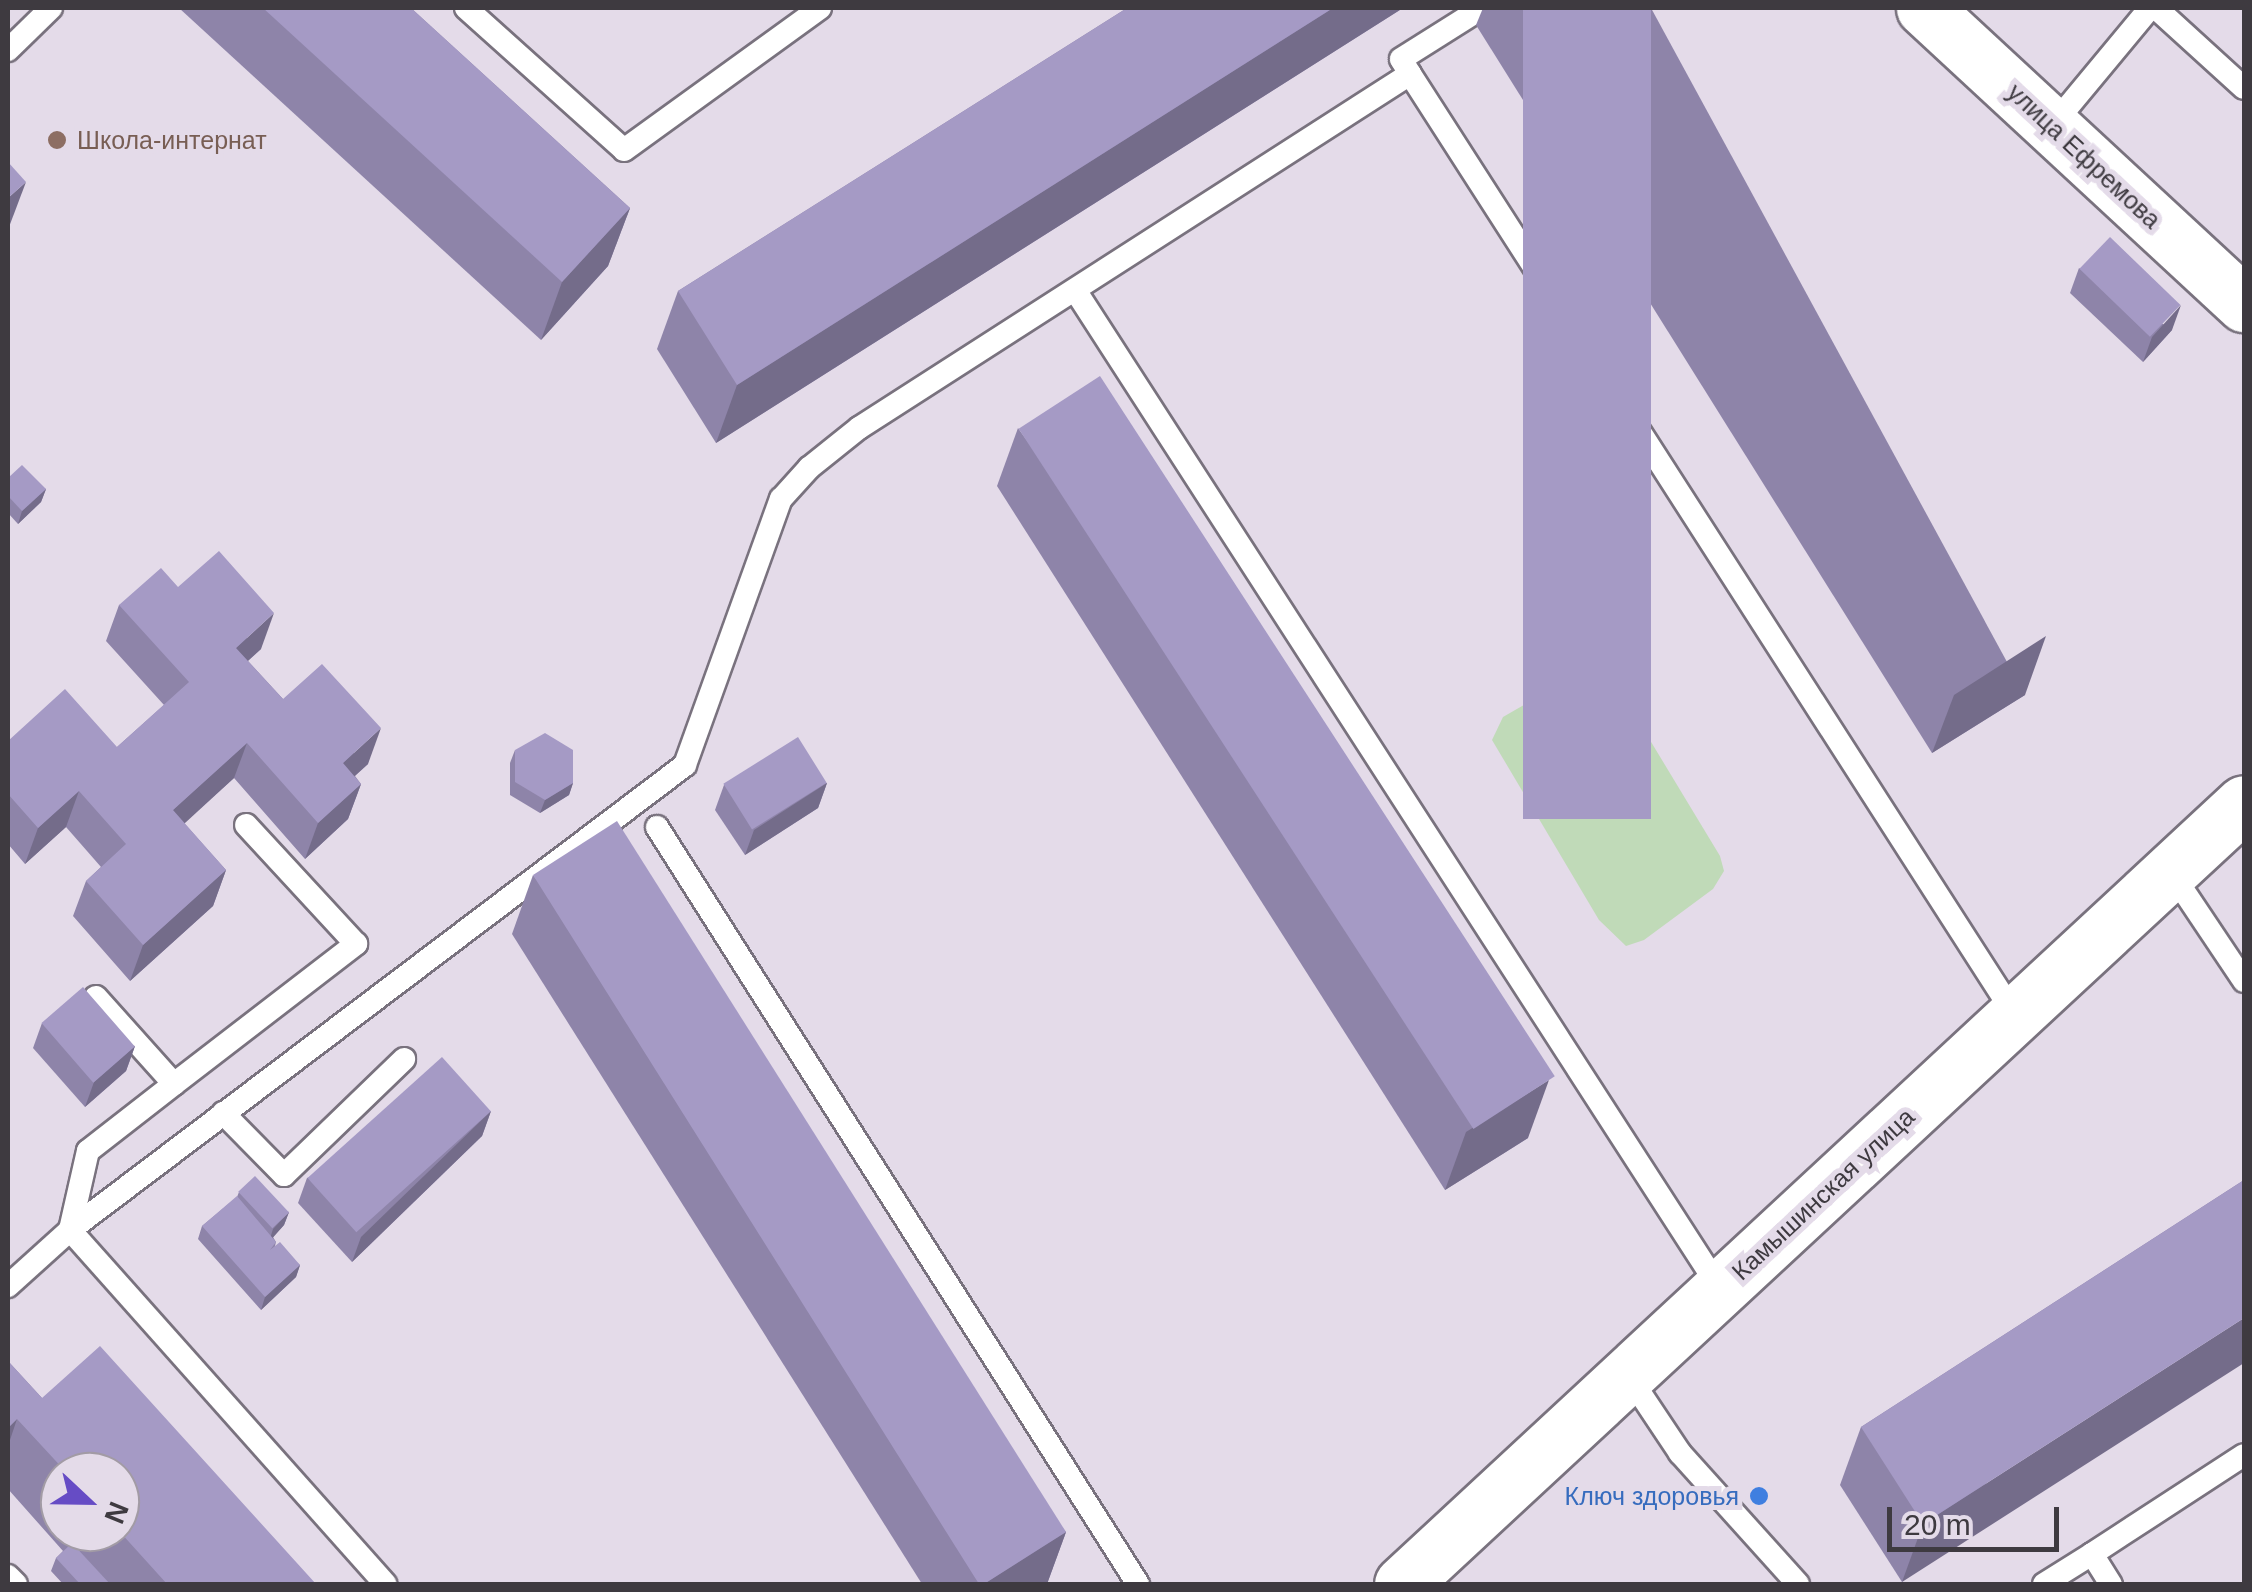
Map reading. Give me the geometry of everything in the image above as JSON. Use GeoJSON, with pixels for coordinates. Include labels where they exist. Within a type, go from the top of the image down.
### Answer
{"type":"FeatureCollection","features":[{"type":"Feature","properties":{"kind":"street","name":"улица Ефремова"},"geometry":{"type":"LineString","coordinates":[[1924,8],[2244,304]]}},
{"type":"Feature","properties":{"kind":"street","name":"Камышинская улица"},"geometry":{"type":"LineString","coordinates":[[1402,1584],[2244,803]]}},
{"type":"Feature","properties":{"kind":"lane"},"geometry":{"type":"LineString","coordinates":[[8,50],[51,8]]}},
{"type":"Feature","properties":{"kind":"lane"},"geometry":{"type":"LineString","coordinates":[[466,8],[624,150],[820,8]]}},
{"type":"Feature","properties":{"kind":"lane"},"geometry":{"type":"LineString","coordinates":[[1482,8],[1401,59],[2016,1016]]}},
{"type":"Feature","properties":{"kind":"lane"},"geometry":{"type":"LineString","coordinates":[[2052,126],[2153,8],[2244,88]]}},
{"type":"Feature","properties":{"kind":"lane"},"geometry":{"type":"LineString","coordinates":[[8,1286],[70,1230],[685,764],[781,499],[810,468],[859,428],[1410,74]]}},
{"type":"Feature","properties":{"kind":"lane"},"geometry":{"type":"LineString","coordinates":[[1075,290],[1720,1289]]}},
{"type":"Feature","properties":{"kind":"lane"},"geometry":{"type":"LineString","coordinates":[[70,1230],[88,1151],[356,944],[246,825]]}},
{"type":"Feature","properties":{"kind":"lane"},"geometry":{"type":"LineString","coordinates":[[657,828],[1138,1584]]}},
{"type":"Feature","properties":{"kind":"lane"},"geometry":{"type":"LineString","coordinates":[[2171,872],[2244,982]]}},
{"type":"Feature","properties":{"kind":"lane"},"geometry":{"type":"LineString","coordinates":[[96,998],[174,1084]]}},
{"type":"Feature","properties":{"kind":"lane"},"geometry":{"type":"LineString","coordinates":[[223,1114],[284,1174],[404,1060]]}},
{"type":"Feature","properties":{"kind":"lane"},"geometry":{"type":"LineString","coordinates":[[70,1230],[385,1584]]}},
{"type":"Feature","properties":{"kind":"lane"},"geometry":{"type":"LineString","coordinates":[[1628,1375],[1680,1453],[1798,1584]]}},
{"type":"Feature","properties":{"kind":"lane"},"geometry":{"type":"LineString","coordinates":[[2044,1584],[2244,1455]]}},
{"type":"Feature","properties":{"kind":"lane"},"geometry":{"type":"LineString","coordinates":[[2092,1554],[2111,1584]]}},
{"type":"Feature","properties":{"kind":"lane"},"geometry":{"type":"LineString","coordinates":[[8,1576],[16,1584]]}},
{"type":"Feature","properties":{"kind":"green space"},"geometry":{"type":"Polygon","coordinates":[[[1591,666],[1610,674],[1720,856],[1724,871],[1713,889],[1644,940],[1626,946],[1599,920],[1492,740],[1503,717],[1591,666]]]}},
{"type":"Feature","properties":{"kind":"building"},"geometry":{"type":"Polygon","coordinates":[[[263,8],[411,8],[630,208],[562,282],[263,8]]]}},
{"type":"Feature","properties":{"kind":"building"},"geometry":{"type":"Polygon","coordinates":[[[1127,8],[1333,8],[737,385],[678,291],[1127,8]]]}},
{"type":"Feature","properties":{"kind":"building"},"geometry":{"type":"Polygon","coordinates":[[[1523,8],[1651,8],[1651,819],[1523,819],[1523,8]]]}},
{"type":"Feature","properties":{"kind":"building"},"geometry":{"type":"Polygon","coordinates":[[[8,162],[26,182],[8,198],[8,162]]]}},
{"type":"Feature","properties":{"kind":"building"},"geometry":{"type":"Polygon","coordinates":[[[2110,237],[2180,305],[2150,337],[2079,269],[2110,237]]]}},
{"type":"Feature","properties":{"kind":"building"},"geometry":{"type":"Polygon","coordinates":[[[1100,376],[1555,1076],[1473,1129],[1019,429],[1100,376]]]}},
{"type":"Feature","properties":{"kind":"building"},"geometry":{"type":"Polygon","coordinates":[[[22,465],[46,489],[22,511],[8,496],[8,478],[22,465]]]}},
{"type":"Feature","properties":{"kind":"building"},"geometry":{"type":"Polygon","coordinates":[[[219,551],[274,613],[236,648],[283,699],[322,664],[381,728],[343,763],[361,784],[318,823],[247,743],[173,810],[226,870],[143,945],[86,881],[126,844],[79,791],[38,828],[8,794],[8,741],[65,689],[117,747],[189,682],[119,605],[161,568],[178,587],[219,551]]]}},
{"type":"Feature","properties":{"kind":"building"},"geometry":{"type":"Polygon","coordinates":[[[545,733],[573,750],[573,783],[545,800],[515,782],[515,750],[545,733]]]}},
{"type":"Feature","properties":{"kind":"building"},"geometry":{"type":"Polygon","coordinates":[[[798,737],[827,783],[752,829],[723,784],[798,737]]]}},
{"type":"Feature","properties":{"kind":"building"},"geometry":{"type":"Polygon","coordinates":[[[617,821],[1066,1532],[984,1584],[979,1584],[533,875],[617,821]]]}},
{"type":"Feature","properties":{"kind":"building"},"geometry":{"type":"Polygon","coordinates":[[[83,987],[135,1047],[93,1083],[41,1023],[83,987]]]}},
{"type":"Feature","properties":{"kind":"building"},"geometry":{"type":"Polygon","coordinates":[[[442,1057],[491,1111],[356,1232],[307,1178],[442,1057]]]}},
{"type":"Feature","properties":{"kind":"building"},"geometry":{"type":"Polygon","coordinates":[[[255,1176],[289,1213],[272,1228],[238,1192],[255,1176]]]}},
{"type":"Feature","properties":{"kind":"building"},"geometry":{"type":"Polygon","coordinates":[[[2244,1180],[2244,1318],[1923,1524],[1861,1427],[2244,1180]]]}},
{"type":"Feature","properties":{"kind":"building"},"geometry":{"type":"Polygon","coordinates":[[[237,1196],[276,1242],[270,1250],[280,1242],[300,1265],[265,1297],[202,1226],[237,1196]]]}},
{"type":"Feature","properties":{"kind":"building"},"geometry":{"type":"Polygon","coordinates":[[[100,1346],[316,1584],[167,1584],[138,1552],[140,1452],[48,1452],[17,1419],[8,1428],[8,1361],[42,1398],[100,1346]]]}},
{"type":"Feature","properties":{"kind":"building"},"geometry":{"type":"Polygon","coordinates":[[[62,1552],[80,1552],[110,1584],[80,1584],[56,1558],[62,1552]]]}},
{"type":"Feature","properties":{"kind":"place","name":"Школа-интернат"},"geometry":{"type":"Point","coordinates":[57,140]}},
{"type":"Feature","properties":{"kind":"place","name":"Ключ здоровья"},"geometry":{"type":"Point","coordinates":[1759,1496]}}]}
